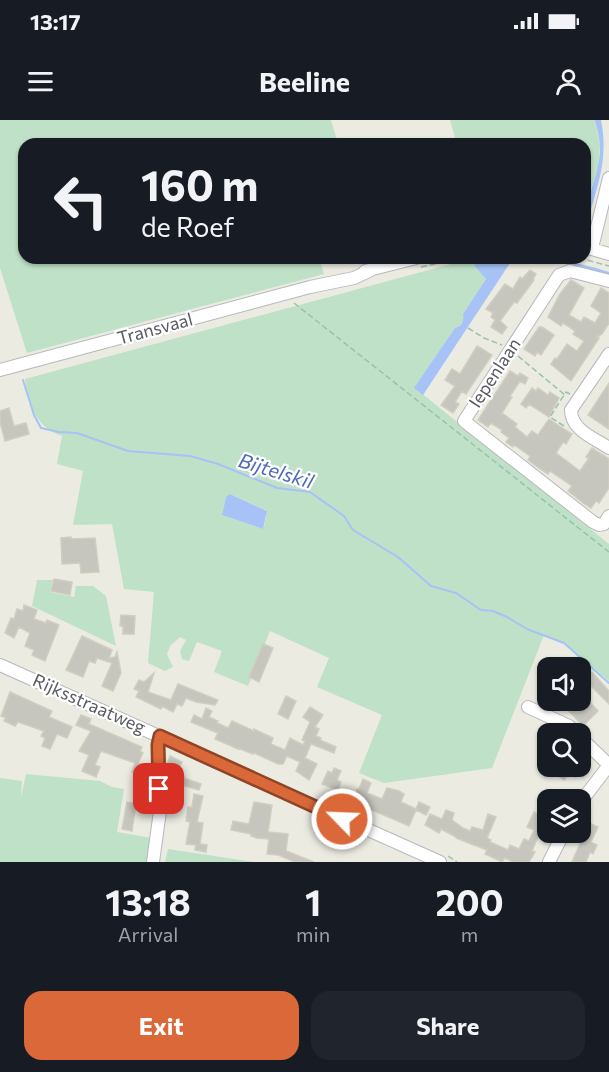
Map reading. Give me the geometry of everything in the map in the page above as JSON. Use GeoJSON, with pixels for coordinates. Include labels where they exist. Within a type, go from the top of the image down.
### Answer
{"type":"FeatureCollection","features":[{"type":"Feature","properties":{"kind":"street"},"geometry":{"type":"LineString","coordinates":[[591,238],[609,178]]}},
{"type":"Feature","properties":{"kind":"street"},"geometry":{"type":"LineString","coordinates":[[591,249],[609,254]]}},
{"type":"Feature","properties":{"kind":"street","name":"Transvaal"},"geometry":{"type":"LineString","coordinates":[[0,370],[310,287],[325,279],[394,264]]}},
{"type":"Feature","properties":{"kind":"street","name":"Iepenlaan"},"geometry":{"type":"LineString","coordinates":[[609,281],[570,271],[560,275],[464,420],[593,522],[599,525],[604,524],[609,516]]}},
{"type":"Feature","properties":{"kind":"street"},"geometry":{"type":"LineString","coordinates":[[609,354],[571,410],[571,418],[575,425],[609,448]]}},
{"type":"Feature","properties":{"kind":"street","name":"Rijksstraatweg"},"geometry":{"type":"LineString","coordinates":[[0,665],[160,736],[414,857],[440,862]]}},
{"type":"Feature","properties":{"kind":"street"},"geometry":{"type":"LineString","coordinates":[[528,706],[564,723]]}},
{"type":"Feature","properties":{"kind":"street"},"geometry":{"type":"LineString","coordinates":[[153,862],[160,811],[158,745],[160,736]]}},
{"type":"Feature","properties":{"kind":"street"},"geometry":{"type":"LineString","coordinates":[[591,748],[609,765],[591,789]]}},
{"type":"Feature","properties":{"kind":"street"},"geometry":{"type":"LineString","coordinates":[[549,862],[558,843]]}},
{"type":"Feature","properties":{"kind":"path"},"geometry":{"type":"LineString","coordinates":[[591,261],[609,266]]}},
{"type":"Feature","properties":{"kind":"path"},"geometry":{"type":"LineString","coordinates":[[293,302],[609,552]]}},
{"type":"Feature","properties":{"kind":"path"},"geometry":{"type":"LineString","coordinates":[[468,328],[510,350],[565,394],[566,392],[578,400]]}},
{"type":"Feature","properties":{"kind":"green space"},"geometry":{"type":"Polygon","coordinates":[[[0,120],[331,120],[336,138],[18,138],[18,264],[321,264],[324,274],[27,353],[0,268],[0,120]]]}},
{"type":"Feature","properties":{"kind":"green space"},"geometry":{"type":"Polygon","coordinates":[[[450,120],[595,120],[600,146],[598,166],[591,190],[591,138],[455,138],[450,120]]]}},
{"type":"Feature","properties":{"kind":"green space"},"geometry":{"type":"Polygon","coordinates":[[[451,264],[476,264],[486,279],[463,314],[462,323],[455,328],[415,388],[609,544],[609,681],[591,666],[591,657],[581,657],[568,646],[544,635],[492,768],[384,783],[359,773],[382,715],[317,687],[329,658],[270,631],[248,686],[214,672],[222,651],[197,642],[189,661],[182,659],[180,651],[186,640],[180,637],[170,646],[167,654],[173,667],[165,671],[148,663],[154,592],[124,589],[112,524],[73,525],[83,471],[57,464],[62,436],[45,427],[31,406],[25,379],[451,264]],[[230,494],[226,497],[222,515],[263,529],[266,510],[230,494]]]}},
{"type":"Feature","properties":{"kind":"green space"},"geometry":{"type":"Polygon","coordinates":[[[37,580],[53,580],[50,592],[74,597],[76,586],[93,586],[106,596],[116,646],[32,606],[37,580]]]}},
{"type":"Feature","properties":{"kind":"green space"},"geometry":{"type":"Polygon","coordinates":[[[26,774],[100,781],[112,787],[124,789],[117,832],[152,838],[148,862],[0,862],[0,778],[22,781],[21,798],[26,774]]]}},
{"type":"Feature","properties":{"kind":"green space"},"geometry":{"type":"Polygon","coordinates":[[[168,849],[254,862],[165,862],[168,849]]]}},
{"type":"Feature","properties":{"kind":"water"},"geometry":{"type":"Polygon","coordinates":[[[595,120],[601,120],[604,148],[601,173],[591,210],[591,191],[598,167],[600,141],[595,120]]]}},
{"type":"Feature","properties":{"kind":"water"},"geometry":{"type":"Polygon","coordinates":[[[475,264],[509,264],[423,395],[414,388],[455,328],[462,323],[463,314],[486,279],[475,264]]]}},
{"type":"Feature","properties":{"kind":"water"},"geometry":{"type":"Polygon","coordinates":[[[564,264],[595,268],[609,272],[609,275],[564,264]]]}},
{"type":"Feature","properties":{"kind":"water"},"geometry":{"type":"Polygon","coordinates":[[[230,494],[267,511],[263,529],[222,515],[226,497],[230,494]]]}},
{"type":"Feature","properties":{"kind":"building"},"geometry":{"type":"Polygon","coordinates":[[[530,270],[536,274],[534,280],[500,321],[507,327],[502,334],[491,327],[495,320],[491,317],[493,313],[486,309],[505,284],[513,289],[520,277],[522,279],[530,270]]]}},
{"type":"Feature","properties":{"kind":"building"},"geometry":{"type":"Polygon","coordinates":[[[571,280],[584,288],[569,315],[581,322],[584,317],[595,323],[601,313],[591,306],[601,288],[609,293],[609,323],[602,334],[597,337],[599,338],[571,381],[551,364],[567,344],[577,351],[584,341],[573,334],[575,331],[563,323],[561,326],[548,317],[560,294],[571,280]]]}},
{"type":"Feature","properties":{"kind":"building"},"geometry":{"type":"Polygon","coordinates":[[[539,327],[554,335],[541,355],[537,352],[535,356],[524,349],[539,327]]]}},
{"type":"Feature","properties":{"kind":"building"},"geometry":{"type":"Polygon","coordinates":[[[477,346],[492,355],[466,394],[462,391],[455,402],[459,404],[453,413],[441,405],[455,386],[445,380],[452,369],[460,374],[477,346]]]}},
{"type":"Feature","properties":{"kind":"building"},"geometry":{"type":"Polygon","coordinates":[[[510,371],[528,378],[525,384],[520,381],[502,413],[517,424],[515,427],[527,437],[532,431],[538,435],[549,419],[572,434],[566,444],[563,442],[556,453],[580,471],[589,458],[586,457],[592,448],[609,459],[609,488],[599,503],[596,501],[591,508],[583,503],[568,491],[572,486],[550,471],[548,474],[540,469],[528,460],[530,456],[506,442],[509,438],[501,432],[502,430],[491,423],[488,427],[478,420],[510,371]]]}},
{"type":"Feature","properties":{"kind":"building"},"geometry":{"type":"Polygon","coordinates":[[[609,383],[609,429],[588,415],[609,383]]]}},
{"type":"Feature","properties":{"kind":"building"},"geometry":{"type":"Polygon","coordinates":[[[532,388],[536,391],[538,388],[548,395],[550,392],[559,398],[549,417],[529,404],[526,408],[521,404],[532,388]]]}},
{"type":"Feature","properties":{"kind":"building"},"geometry":{"type":"Polygon","coordinates":[[[9,408],[14,426],[26,423],[29,434],[5,441],[0,422],[0,411],[9,408]]]}},
{"type":"Feature","properties":{"kind":"building"},"geometry":{"type":"Polygon","coordinates":[[[71,537],[71,539],[95,538],[99,572],[81,573],[80,563],[62,564],[61,538],[71,537]]]}},
{"type":"Feature","properties":{"kind":"building"},"geometry":{"type":"Polygon","coordinates":[[[54,579],[72,582],[70,595],[51,591],[54,579]]]}},
{"type":"Feature","properties":{"kind":"building"},"geometry":{"type":"Polygon","coordinates":[[[24,605],[37,610],[34,619],[46,623],[47,620],[59,625],[45,661],[32,655],[34,650],[25,646],[30,633],[19,627],[14,638],[5,633],[17,609],[23,611],[24,605]]]}},
{"type":"Feature","properties":{"kind":"building"},"geometry":{"type":"Polygon","coordinates":[[[121,615],[135,616],[134,634],[123,634],[123,626],[120,626],[121,615]]]}},
{"type":"Feature","properties":{"kind":"building"},"geometry":{"type":"Polygon","coordinates":[[[82,636],[112,650],[109,658],[115,657],[117,652],[121,673],[113,691],[102,686],[112,663],[97,658],[95,663],[89,661],[83,677],[66,670],[82,636]]]}},
{"type":"Feature","properties":{"kind":"building"},"geometry":{"type":"Polygon","coordinates":[[[263,644],[273,648],[259,682],[249,677],[263,644]]]}},
{"type":"Feature","properties":{"kind":"building"},"geometry":{"type":"Polygon","coordinates":[[[154,673],[148,692],[171,700],[178,684],[218,700],[215,705],[186,698],[182,706],[177,704],[173,712],[162,706],[161,709],[136,697],[139,691],[134,689],[139,680],[144,682],[154,673]]]}},
{"type":"Feature","properties":{"kind":"building"},"geometry":{"type":"Polygon","coordinates":[[[591,673],[609,691],[609,704],[591,686],[591,673]]]}},
{"type":"Feature","properties":{"kind":"building"},"geometry":{"type":"Polygon","coordinates":[[[10,692],[52,711],[49,717],[72,727],[67,738],[57,734],[50,749],[42,746],[45,738],[41,736],[44,731],[18,722],[15,726],[4,721],[6,718],[1,716],[10,692]]]}},
{"type":"Feature","properties":{"kind":"building"},"geometry":{"type":"Polygon","coordinates":[[[286,696],[296,701],[288,719],[278,714],[286,696]]]}},
{"type":"Feature","properties":{"kind":"building"},"geometry":{"type":"Polygon","coordinates":[[[591,703],[598,711],[586,723],[580,723],[569,711],[591,711],[591,703]]]}},
{"type":"Feature","properties":{"kind":"building"},"geometry":{"type":"Polygon","coordinates":[[[310,707],[323,715],[315,727],[319,729],[316,736],[336,747],[334,753],[311,744],[305,758],[317,764],[309,780],[296,771],[300,762],[287,756],[283,764],[278,764],[215,739],[218,733],[191,722],[194,715],[202,719],[206,708],[212,711],[209,717],[218,721],[217,723],[228,728],[232,721],[254,731],[254,729],[273,738],[271,744],[285,750],[290,738],[303,745],[305,741],[302,740],[310,722],[303,717],[310,707]]]}},
{"type":"Feature","properties":{"kind":"building"},"geometry":{"type":"Polygon","coordinates":[[[81,715],[91,719],[89,724],[142,747],[140,751],[143,753],[138,763],[145,766],[141,776],[132,772],[135,763],[101,751],[95,765],[100,767],[96,777],[82,771],[89,755],[79,751],[91,731],[76,725],[81,715]]]}},
{"type":"Feature","properties":{"kind":"building"},"geometry":{"type":"Polygon","coordinates":[[[170,756],[182,762],[177,773],[201,784],[199,790],[172,782],[174,778],[167,775],[170,756]]]}},
{"type":"Feature","properties":{"kind":"building"},"geometry":{"type":"Polygon","coordinates":[[[334,768],[341,771],[337,780],[341,782],[338,790],[322,784],[328,771],[332,773],[334,768]]]}},
{"type":"Feature","properties":{"kind":"building"},"geometry":{"type":"Polygon","coordinates":[[[363,779],[371,783],[367,793],[382,799],[387,788],[404,794],[401,802],[416,809],[419,802],[430,807],[426,815],[416,810],[409,826],[363,806],[364,803],[353,802],[363,779]]]}},
{"type":"Feature","properties":{"kind":"building"},"geometry":{"type":"Polygon","coordinates":[[[194,794],[203,796],[197,822],[203,823],[200,844],[207,845],[206,852],[195,850],[196,845],[186,844],[190,822],[186,821],[188,807],[192,807],[194,794]]]}},
{"type":"Feature","properties":{"kind":"building"},"geometry":{"type":"Polygon","coordinates":[[[127,802],[136,804],[132,831],[122,829],[127,802]]]}},
{"type":"Feature","properties":{"kind":"building"},"geometry":{"type":"Polygon","coordinates":[[[254,802],[272,805],[268,832],[288,834],[286,851],[314,862],[295,862],[278,855],[267,854],[269,839],[231,830],[233,821],[249,824],[254,802]]]}},
{"type":"Feature","properties":{"kind":"building"},"geometry":{"type":"Polygon","coordinates":[[[446,810],[454,813],[452,820],[463,828],[470,831],[472,827],[483,830],[488,814],[496,817],[487,838],[491,840],[490,842],[508,850],[510,845],[519,849],[524,839],[529,841],[534,830],[527,827],[534,812],[537,814],[537,839],[532,851],[535,852],[529,862],[513,862],[505,858],[502,862],[485,854],[487,850],[456,838],[441,829],[439,833],[425,825],[430,814],[442,819],[446,810]]]}},
{"type":"Feature","properties":{"kind":"building"},"geometry":{"type":"Polygon","coordinates":[[[591,824],[598,827],[591,842],[591,824]]]}},
{"type":"Feature","properties":{"kind":"building"},"geometry":{"type":"Polygon","coordinates":[[[591,842],[597,845],[593,854],[590,852],[586,862],[572,862],[580,843],[591,842]]]}},
{"type":"Feature","properties":{"kind":"waterway","name":"Bijtelskil"},"geometry":{"type":"LineString","coordinates":[[23,380],[34,415],[41,428],[77,433],[128,451],[190,456],[218,464],[277,488],[310,492],[344,516],[353,530],[398,557],[431,586],[456,593],[481,610],[493,611],[527,629],[564,643],[609,683]]}},
{"type":"Feature","properties":{"kind":"route"},"geometry":{"type":"LineString","coordinates":[[159,789],[158,745],[160,736],[342,819]]}}]}
